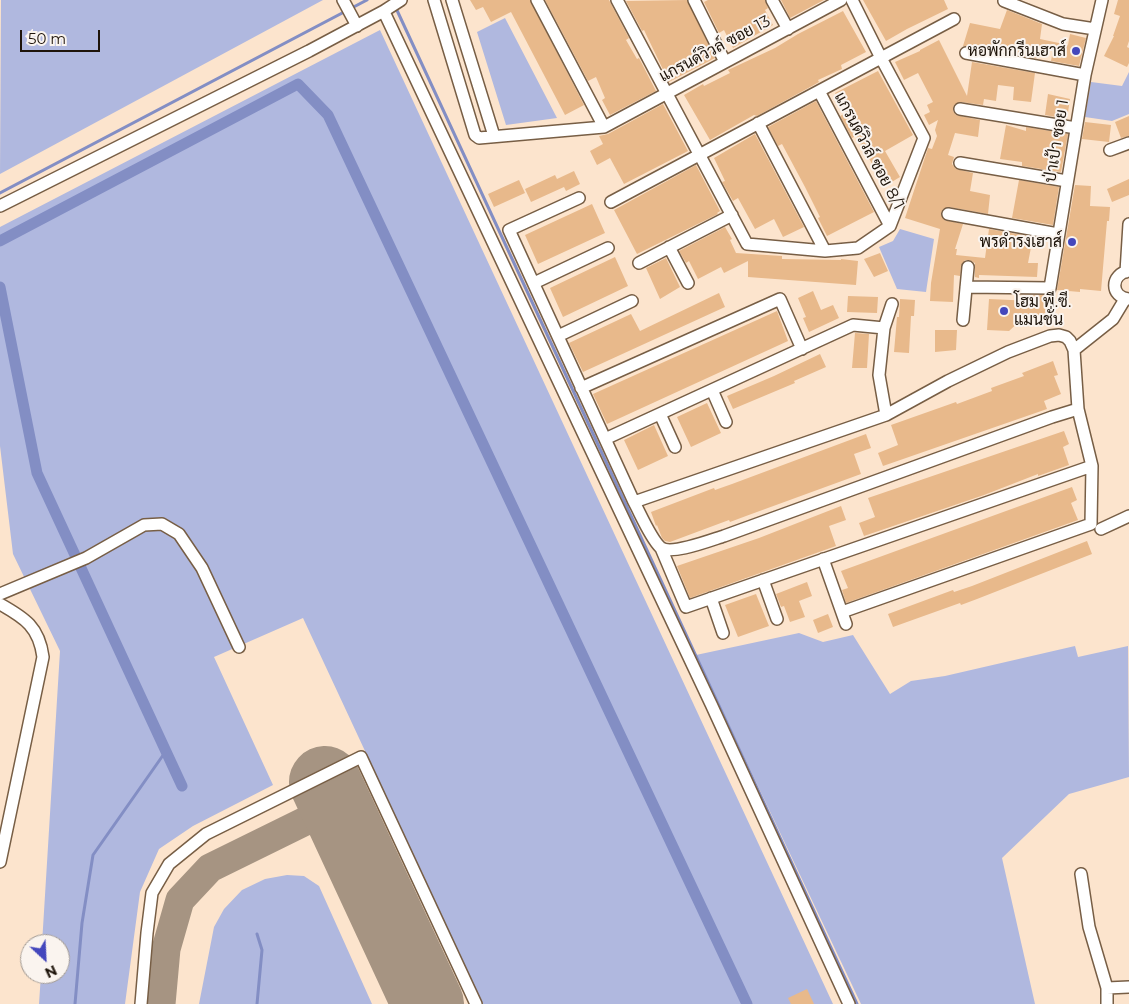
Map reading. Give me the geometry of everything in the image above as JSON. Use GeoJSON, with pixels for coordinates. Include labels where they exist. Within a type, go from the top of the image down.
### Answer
{"type":"FeatureCollection","features":[{"type":"Feature","properties":{"kind":"street"},"geometry":{"type":"LineString","coordinates":[[343,0],[357,26]]}},
{"type":"Feature","properties":{"kind":"street"},"geometry":{"type":"LineString","coordinates":[[434,0],[474,135],[479,138],[604,127],[537,0]]}},
{"type":"Feature","properties":{"kind":"street"},"geometry":{"type":"LineString","coordinates":[[452,0],[494,136]]}},
{"type":"Feature","properties":{"kind":"street"},"geometry":{"type":"LineString","coordinates":[[617,0],[747,244],[825,252],[858,248],[890,226],[924,138],[852,0]]}},
{"type":"Feature","properties":{"kind":"street"},"geometry":{"type":"LineString","coordinates":[[694,0],[725,62]]}},
{"type":"Feature","properties":{"kind":"street"},"geometry":{"type":"LineString","coordinates":[[772,0],[788,29]]}},
{"type":"Feature","properties":{"kind":"street","name":"แกรนด์วิวล์ ซอย 13"},"geometry":{"type":"LineString","coordinates":[[604,127],[841,0]]}},
{"type":"Feature","properties":{"kind":"street","name":"ป่าเป้า ซอย 1"},"geometry":{"type":"LineString","coordinates":[[966,286],[1050,288],[1085,75],[1102,0]]}},
{"type":"Feature","properties":{"kind":"street"},"geometry":{"type":"LineString","coordinates":[[0,206],[357,26],[400,1]]}},
{"type":"Feature","properties":{"kind":"street"},"geometry":{"type":"LineString","coordinates":[[1004,1],[1063,24],[1095,29]]}},
{"type":"Feature","properties":{"kind":"street"},"geometry":{"type":"LineString","coordinates":[[385,10],[707,695],[849,1004]]}},
{"type":"Feature","properties":{"kind":"street"},"geometry":{"type":"LineString","coordinates":[[611,202],[954,19]]}},
{"type":"Feature","properties":{"kind":"street"},"geometry":{"type":"LineString","coordinates":[[966,53],[1085,75]]}},
{"type":"Feature","properties":{"kind":"street","name":"แกรนด์วิวล์ ซอย 8/1"},"geometry":{"type":"LineString","coordinates":[[819,91],[890,226]]}},
{"type":"Feature","properties":{"kind":"street"},"geometry":{"type":"LineString","coordinates":[[960,109],[1076,128]]}},
{"type":"Feature","properties":{"kind":"street"},"geometry":{"type":"LineString","coordinates":[[758,123],[825,252]]}},
{"type":"Feature","properties":{"kind":"street"},"geometry":{"type":"LineString","coordinates":[[1110,150],[1129,143]]}},
{"type":"Feature","properties":{"kind":"street"},"geometry":{"type":"LineString","coordinates":[[960,162],[1067,180]]}},
{"type":"Feature","properties":{"kind":"street"},"geometry":{"type":"LineString","coordinates":[[579,198],[509,230],[634,502],[661,548],[686,607],[1092,466]]}},
{"type":"Feature","properties":{"kind":"street"},"geometry":{"type":"LineString","coordinates":[[948,214],[1058,234]]}},
{"type":"Feature","properties":{"kind":"street"},"geometry":{"type":"LineString","coordinates":[[639,263],[732,215]]}},
{"type":"Feature","properties":{"kind":"street"},"geometry":{"type":"LineString","coordinates":[[1074,350],[1113,319],[1127,299],[1117,294],[1114,285],[1118,276],[1127,271],[1129,224]]}},
{"type":"Feature","properties":{"kind":"street"},"geometry":{"type":"LineString","coordinates":[[669,247],[688,283]]}},
{"type":"Feature","properties":{"kind":"street"},"geometry":{"type":"LineString","coordinates":[[534,283],[608,248]]}},
{"type":"Feature","properties":{"kind":"street"},"geometry":{"type":"LineString","coordinates":[[963,320],[968,267]]}},
{"type":"Feature","properties":{"kind":"street"},"geometry":{"type":"LineString","coordinates":[[581,388],[780,299],[802,350]]}},
{"type":"Feature","properties":{"kind":"street"},"geometry":{"type":"LineString","coordinates":[[558,336],[632,300]]}},
{"type":"Feature","properties":{"kind":"street"},"geometry":{"type":"LineString","coordinates":[[886,415],[879,375],[884,328],[892,304]]}},
{"type":"Feature","properties":{"kind":"street"},"geometry":{"type":"LineString","coordinates":[[605,439],[853,325],[884,328]]}},
{"type":"Feature","properties":{"kind":"street"},"geometry":{"type":"LineString","coordinates":[[634,502],[886,415],[956,376],[1008,352],[1050,336],[1066,337],[1074,350],[1078,409],[1092,466],[1091,524],[842,612]]}},
{"type":"Feature","properties":{"kind":"street"},"geometry":{"type":"LineString","coordinates":[[712,390],[726,422]]}},
{"type":"Feature","properties":{"kind":"street"},"geometry":{"type":"LineString","coordinates":[[661,548],[674,550],[724,536],[1078,409]]}},
{"type":"Feature","properties":{"kind":"street"},"geometry":{"type":"LineString","coordinates":[[660,414],[675,447]]}},
{"type":"Feature","properties":{"kind":"street"},"geometry":{"type":"LineString","coordinates":[[1101,529],[1129,516]]}},
{"type":"Feature","properties":{"kind":"street"},"geometry":{"type":"LineString","coordinates":[[0,594],[86,558],[144,525],[162,524],[179,534],[202,568],[239,647]]}},
{"type":"Feature","properties":{"kind":"street"},"geometry":{"type":"LineString","coordinates":[[823,559],[846,624]]}},
{"type":"Feature","properties":{"kind":"street"},"geometry":{"type":"LineString","coordinates":[[763,580],[777,619]]}},
{"type":"Feature","properties":{"kind":"street"},"geometry":{"type":"LineString","coordinates":[[711,598],[723,633]]}},
{"type":"Feature","properties":{"kind":"street"},"geometry":{"type":"LineString","coordinates":[[0,604],[23,617],[35,631],[41,644],[43,657],[0,862]]}},
{"type":"Feature","properties":{"kind":"street"},"geometry":{"type":"LineString","coordinates":[[141,1004],[146,933],[152,893],[169,864],[206,834],[362,757],[476,1004]]}},
{"type":"Feature","properties":{"kind":"street"},"geometry":{"type":"LineString","coordinates":[[1081,874],[1089,927],[1107,988],[1107,1004]]}},
{"type":"Feature","properties":{"kind":"street"},"geometry":{"type":"LineString","coordinates":[[1107,988],[1129,987]]}},
{"type":"Feature","properties":{"kind":"shaded area"},"geometry":{"type":"Polygon","coordinates":[[[1,0],[323,0],[0,174],[1,0]]]}},
{"type":"Feature","properties":{"kind":"shaded area"},"geometry":{"type":"Polygon","coordinates":[[[505,18],[557,118],[506,125],[477,32],[505,18]]]}},
{"type":"Feature","properties":{"kind":"shaded area"},"geometry":{"type":"Polygon","coordinates":[[[380,30],[833,1004],[483,1004],[303,618],[214,657],[273,785],[193,826],[159,849],[140,892],[125,1004],[39,1004],[40,984],[70,984],[70,934],[43,934],[60,651],[13,554],[0,446],[0,227],[380,30]]]}},
{"type":"Feature","properties":{"kind":"shaded area"},"geometry":{"type":"Polygon","coordinates":[[[1129,72],[1129,114],[1112,121],[1085,117],[1091,82],[1122,86],[1129,72]]]}},
{"type":"Feature","properties":{"kind":"shaded area"},"geometry":{"type":"Polygon","coordinates":[[[900,229],[934,239],[926,292],[897,289],[879,247],[893,241],[900,229]]]}},
{"type":"Feature","properties":{"kind":"shaded area"},"geometry":{"type":"Polygon","coordinates":[[[799,633],[823,642],[853,635],[890,694],[911,681],[945,676],[1075,646],[1078,657],[1128,646],[1129,777],[1069,794],[1002,858],[1035,1004],[861,1004],[696,655],[799,633]]]}},
{"type":"Feature","properties":{"kind":"shaded area"},"geometry":{"type":"Polygon","coordinates":[[[287,875],[304,876],[319,886],[372,1004],[199,1004],[214,927],[224,909],[242,890],[265,879],[287,875]]]}},
{"type":"Feature","properties":{"kind":"building"},"geometry":{"type":"Polygon","coordinates":[[[470,0],[530,0],[584,105],[565,115],[511,12],[491,22],[483,7],[476,10],[470,0]]]}},
{"type":"Feature","properties":{"kind":"building"},"geometry":{"type":"Polygon","coordinates":[[[545,0],[609,0],[629,38],[626,40],[637,59],[639,58],[656,91],[610,115],[602,100],[605,98],[596,77],[588,81],[545,0]]]}},
{"type":"Feature","properties":{"kind":"building"},"geometry":{"type":"Polygon","coordinates":[[[687,0],[715,58],[669,82],[644,30],[642,31],[626,1],[687,0]]]}},
{"type":"Feature","properties":{"kind":"building"},"geometry":{"type":"Polygon","coordinates":[[[708,0],[765,0],[768,8],[765,10],[773,25],[733,48],[724,30],[719,33],[704,2],[708,0]]]}},
{"type":"Feature","properties":{"kind":"building"},"geometry":{"type":"Polygon","coordinates":[[[781,0],[824,0],[790,18],[781,0]]]}},
{"type":"Feature","properties":{"kind":"building"},"geometry":{"type":"Polygon","coordinates":[[[863,0],[944,0],[948,9],[886,41],[863,0]]]}},
{"type":"Feature","properties":{"kind":"building"},"geometry":{"type":"Polygon","coordinates":[[[1118,0],[1129,0],[1129,41],[1127,47],[1129,48],[1129,63],[1127,67],[1104,56],[1114,36],[1120,16],[1114,14],[1118,0]]]}},
{"type":"Feature","properties":{"kind":"building"},"geometry":{"type":"Polygon","coordinates":[[[1007,10],[1042,24],[1040,39],[1068,45],[1070,34],[1086,38],[1079,66],[1051,61],[1053,50],[1038,48],[1037,58],[963,46],[970,23],[1000,29],[1007,10]]]}},
{"type":"Feature","properties":{"kind":"building"},"geometry":{"type":"Polygon","coordinates":[[[843,11],[866,52],[841,65],[842,69],[818,80],[819,82],[812,86],[757,116],[754,115],[710,140],[684,95],[703,84],[704,86],[730,73],[728,70],[775,48],[843,11]]]}},
{"type":"Feature","properties":{"kind":"building"},"geometry":{"type":"Polygon","coordinates":[[[939,40],[967,96],[972,62],[1035,73],[1031,102],[1013,100],[1014,87],[998,85],[996,101],[984,99],[983,105],[961,102],[954,105],[953,111],[956,115],[980,120],[978,137],[955,133],[948,155],[954,157],[952,164],[956,169],[973,173],[970,191],[990,195],[988,214],[949,207],[943,209],[941,213],[944,220],[963,224],[955,249],[957,249],[956,255],[985,258],[989,229],[1033,237],[1028,263],[1038,263],[1037,277],[979,275],[979,278],[975,277],[975,263],[965,260],[961,266],[960,276],[954,275],[953,302],[930,301],[940,229],[905,218],[928,148],[932,149],[937,136],[935,130],[938,120],[929,125],[924,115],[930,112],[927,105],[933,102],[918,73],[904,80],[895,62],[939,40]]]}},
{"type":"Feature","properties":{"kind":"building"},"geometry":{"type":"Polygon","coordinates":[[[878,71],[913,135],[885,151],[900,177],[885,186],[856,136],[852,138],[840,116],[846,113],[835,93],[878,71]]]}},
{"type":"Feature","properties":{"kind":"building"},"geometry":{"type":"Polygon","coordinates":[[[1048,94],[1070,99],[1067,119],[1045,115],[1048,94]]]}},
{"type":"Feature","properties":{"kind":"building"},"geometry":{"type":"Polygon","coordinates":[[[816,101],[874,212],[827,236],[818,218],[820,217],[782,144],[778,146],[768,127],[816,101]]]}},
{"type":"Feature","properties":{"kind":"building"},"geometry":{"type":"Polygon","coordinates":[[[663,104],[688,151],[624,184],[610,158],[597,165],[590,151],[603,144],[599,136],[608,134],[663,104]]]}},
{"type":"Feature","properties":{"kind":"building"},"geometry":{"type":"Polygon","coordinates":[[[1129,116],[1129,136],[1121,138],[1115,122],[1129,116]]]}},
{"type":"Feature","properties":{"kind":"building"},"geometry":{"type":"Polygon","coordinates":[[[1085,122],[1111,125],[1109,142],[1082,139],[1085,122]]]}},
{"type":"Feature","properties":{"kind":"building"},"geometry":{"type":"Polygon","coordinates":[[[1006,125],[1026,131],[1026,127],[1068,134],[1061,172],[1022,166],[1022,162],[1000,159],[1006,125]]]}},
{"type":"Feature","properties":{"kind":"building"},"geometry":{"type":"Polygon","coordinates":[[[755,134],[804,227],[783,237],[774,219],[755,229],[738,198],[733,201],[722,182],[725,181],[714,158],[755,134]]]}},
{"type":"Feature","properties":{"kind":"building"},"geometry":{"type":"Polygon","coordinates":[[[696,165],[720,211],[718,214],[637,254],[614,210],[696,165]]]}},
{"type":"Feature","properties":{"kind":"building"},"geometry":{"type":"Polygon","coordinates":[[[574,171],[580,184],[566,191],[564,187],[531,202],[525,189],[555,175],[557,179],[574,171]]]}},
{"type":"Feature","properties":{"kind":"building"},"geometry":{"type":"Polygon","coordinates":[[[1129,179],[1129,195],[1112,202],[1107,189],[1129,179]]]}},
{"type":"Feature","properties":{"kind":"building"},"geometry":{"type":"Polygon","coordinates":[[[519,180],[525,193],[494,207],[488,194],[519,180]]]}},
{"type":"Feature","properties":{"kind":"building"},"geometry":{"type":"Polygon","coordinates":[[[1019,180],[1059,187],[1053,225],[1012,218],[1019,180]]]}},
{"type":"Feature","properties":{"kind":"building"},"geometry":{"type":"Polygon","coordinates":[[[1075,185],[1091,186],[1090,206],[1110,207],[1101,291],[1080,289],[1080,292],[1057,290],[1075,185]]]}},
{"type":"Feature","properties":{"kind":"building"},"geometry":{"type":"Polygon","coordinates":[[[592,204],[605,233],[538,264],[525,235],[592,204]]]}},
{"type":"Feature","properties":{"kind":"building"},"geometry":{"type":"Polygon","coordinates":[[[725,227],[732,239],[730,240],[736,253],[782,256],[782,259],[841,259],[858,261],[856,285],[748,277],[748,261],[724,273],[721,267],[698,279],[689,261],[686,263],[679,251],[725,227]]]}},
{"type":"Feature","properties":{"kind":"building"},"geometry":{"type":"Polygon","coordinates":[[[880,253],[888,271],[874,277],[864,259],[880,253]]]}},
{"type":"Feature","properties":{"kind":"building"},"geometry":{"type":"Polygon","coordinates":[[[615,257],[628,286],[563,317],[550,288],[615,257]]]}},
{"type":"Feature","properties":{"kind":"building"},"geometry":{"type":"Polygon","coordinates":[[[666,258],[680,287],[660,299],[646,268],[666,258]]]}},
{"type":"Feature","properties":{"kind":"building"},"geometry":{"type":"Polygon","coordinates":[[[813,291],[821,310],[833,305],[839,318],[809,332],[803,318],[806,317],[798,298],[813,291]]]}},
{"type":"Feature","properties":{"kind":"building"},"geometry":{"type":"Polygon","coordinates":[[[719,293],[725,307],[583,372],[569,343],[631,314],[640,331],[719,293]]]}},
{"type":"Feature","properties":{"kind":"building","name":"โฮม พี.ซี. แมนชั่น"},"geometry":{"type":"Polygon","coordinates":[[[1033,295],[1047,295],[1045,316],[1020,316],[1020,321],[1009,331],[987,330],[989,299],[1033,301],[1033,295]]]}},
{"type":"Feature","properties":{"kind":"building"},"geometry":{"type":"Polygon","coordinates":[[[848,296],[878,297],[877,313],[847,312],[848,296]]]}},
{"type":"Feature","properties":{"kind":"building"},"geometry":{"type":"Polygon","coordinates":[[[900,299],[915,300],[914,316],[911,316],[909,353],[894,352],[900,299]]]}},
{"type":"Feature","properties":{"kind":"building"},"geometry":{"type":"Polygon","coordinates":[[[777,311],[788,341],[607,424],[593,394],[777,311]]]}},
{"type":"Feature","properties":{"kind":"building"},"geometry":{"type":"Polygon","coordinates":[[[935,330],[957,330],[956,350],[935,352],[935,330]]]}},
{"type":"Feature","properties":{"kind":"building"},"geometry":{"type":"Polygon","coordinates":[[[855,333],[869,334],[867,368],[852,368],[855,333]]]}},
{"type":"Feature","properties":{"kind":"building"},"geometry":{"type":"Polygon","coordinates":[[[820,354],[826,367],[794,381],[795,383],[733,409],[727,396],[820,354]]]}},
{"type":"Feature","properties":{"kind":"building"},"geometry":{"type":"Polygon","coordinates":[[[1053,361],[1058,375],[1054,376],[1061,394],[1044,401],[1047,409],[883,466],[878,453],[898,445],[891,425],[992,391],[991,388],[1024,376],[1022,373],[1053,361]]]}},
{"type":"Feature","properties":{"kind":"building"},"geometry":{"type":"Polygon","coordinates":[[[707,403],[721,433],[691,447],[677,417],[707,403]]]}},
{"type":"Feature","properties":{"kind":"building"},"geometry":{"type":"Polygon","coordinates":[[[654,425],[668,456],[638,470],[624,440],[654,425]]]}},
{"type":"Feature","properties":{"kind":"building"},"geometry":{"type":"Polygon","coordinates":[[[1064,431],[1069,444],[1063,447],[1069,465],[1038,476],[1038,474],[984,495],[864,536],[859,523],[875,517],[868,498],[1064,431]]]}},
{"type":"Feature","properties":{"kind":"building"},"geometry":{"type":"Polygon","coordinates":[[[866,434],[871,448],[854,454],[861,474],[670,542],[662,538],[656,526],[651,512],[866,434]]]}},
{"type":"Feature","properties":{"kind":"building"},"geometry":{"type":"Polygon","coordinates":[[[1072,487],[1077,500],[1071,503],[1078,520],[846,603],[842,590],[848,588],[841,571],[1072,487]]]}},
{"type":"Feature","properties":{"kind":"building"},"geometry":{"type":"Polygon","coordinates":[[[841,506],[846,520],[829,526],[836,546],[690,598],[677,566],[759,538],[841,506]]]}},
{"type":"Feature","properties":{"kind":"building"},"geometry":{"type":"Polygon","coordinates":[[[1087,541],[1092,554],[961,605],[960,603],[893,627],[888,614],[953,590],[954,592],[972,586],[1087,541]]]}},
{"type":"Feature","properties":{"kind":"building"},"geometry":{"type":"Polygon","coordinates":[[[807,582],[812,596],[799,601],[805,617],[790,622],[784,606],[781,607],[776,594],[807,582]]]}},
{"type":"Feature","properties":{"kind":"building"},"geometry":{"type":"Polygon","coordinates":[[[756,594],[769,626],[738,637],[725,605],[756,594]]]}},
{"type":"Feature","properties":{"kind":"building"},"geometry":{"type":"Polygon","coordinates":[[[828,614],[833,627],[818,633],[813,620],[828,614]]]}},
{"type":"Feature","properties":{"kind":"building"},"geometry":{"type":"Polygon","coordinates":[[[807,989],[814,1004],[791,1004],[788,998],[807,989]]]}},
{"type":"Feature","properties":{"kind":"waterway"},"geometry":{"type":"LineString","coordinates":[[0,193],[367,0]]}},
{"type":"Feature","properties":{"kind":"waterway"},"geometry":{"type":"LineString","coordinates":[[395,6],[857,1004]]}},
{"type":"Feature","properties":{"kind":"waterway"},"geometry":{"type":"LineString","coordinates":[[0,241],[298,84],[328,115],[747,1004]]}},
{"type":"Feature","properties":{"kind":"waterway"},"geometry":{"type":"LineString","coordinates":[[0,287],[37,473],[182,786]]}},
{"type":"Feature","properties":{"kind":"waterway"},"geometry":{"type":"LineString","coordinates":[[75,1004],[82,923],[93,855],[166,751]]}},
{"type":"Feature","properties":{"kind":"waterway"},"geometry":{"type":"LineString","coordinates":[[257,934],[262,950],[257,1004]]}},
{"type":"Feature","properties":{"kind":"taxiway"},"geometry":{"type":"LineString","coordinates":[[161,1004],[166,949],[180,900],[210,868],[336,806]]}},
{"type":"Feature","properties":{"kind":"runway"},"geometry":{"type":"LineString","coordinates":[[325,782],[428,1004]]}},
{"type":"Feature","properties":{"kind":"place","name":"หอพักกรีนเฮาส์"},"geometry":{"type":"Point","coordinates":[1076,51]}},
{"type":"Feature","properties":{"kind":"place","name":"พรดำรงเฮาส์"},"geometry":{"type":"Point","coordinates":[1072,242]}},
{"type":"Feature","properties":{"kind":"place","name":"โฮม พี.ซี. แมนชั่น"},"geometry":{"type":"Point","coordinates":[1004,311]}}]}
